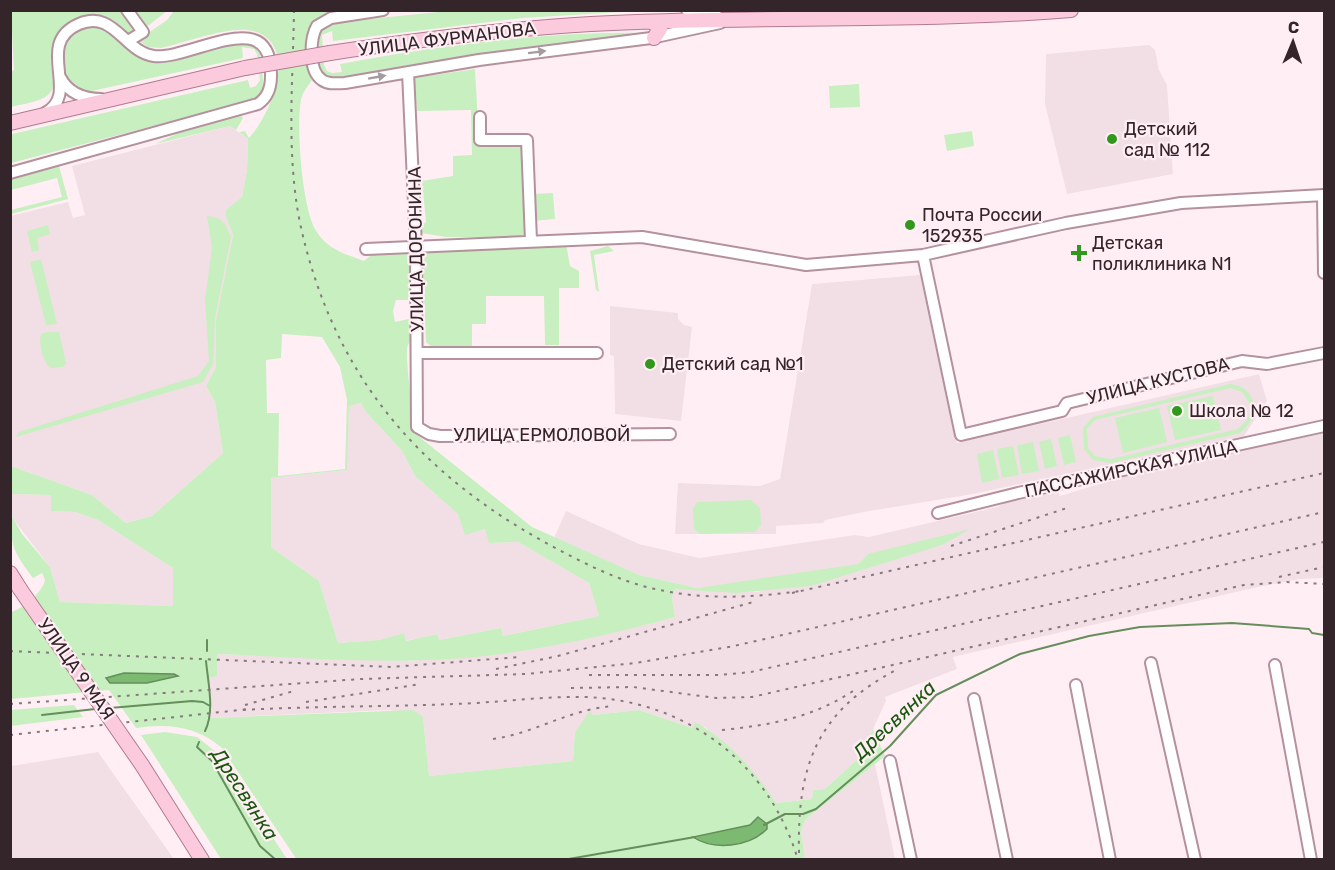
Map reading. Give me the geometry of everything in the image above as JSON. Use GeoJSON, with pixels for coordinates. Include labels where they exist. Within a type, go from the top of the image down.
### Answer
{"type":"FeatureCollection","features":[{"type":"Feature","properties":{"kind":"main road","name":"УЛИЦА ФУРМАНОВА"},"geometry":{"type":"LineString","coordinates":[[10,123],[245,68],[463,34],[656,18],[844,19],[1071,10]]}},
{"type":"Feature","properties":{"kind":"main road"},"geometry":{"type":"LineString","coordinates":[[654,38],[660,29],[656,18]]}},
{"type":"Feature","properties":{"kind":"main road","name":"УЛИЦА 9 МАЯ"},"geometry":{"type":"LineString","coordinates":[[10,573],[142,765],[202,860]]}},
{"type":"Feature","properties":{"kind":"street"},"geometry":{"type":"LineString","coordinates":[[127,10],[143,32],[128,41]]}},
{"type":"Feature","properties":{"kind":"street"},"geometry":{"type":"LineString","coordinates":[[382,10],[331,18],[316,26],[312,50],[316,73],[320,79],[332,83],[345,82],[479,60],[654,38],[732,20]]}},
{"type":"Feature","properties":{"kind":"street"},"geometry":{"type":"LineString","coordinates":[[687,10],[732,20]]}},
{"type":"Feature","properties":{"kind":"street"},"geometry":{"type":"LineString","coordinates":[[10,173],[258,104],[268,94],[271,77],[268,54],[265,46],[251,38],[236,38],[163,56],[145,54],[105,22],[87,22],[78,25],[63,38],[58,46],[59,99],[56,106],[42,115]]}},
{"type":"Feature","properties":{"kind":"street","name":"УЛИЦА ДОРОНИНА"},"geometry":{"type":"LineString","coordinates":[[408,72],[416,247],[417,427]]}},
{"type":"Feature","properties":{"kind":"street"},"geometry":{"type":"LineString","coordinates":[[58,74],[69,89],[76,94],[95,99],[110,99]]}},
{"type":"Feature","properties":{"kind":"street"},"geometry":{"type":"LineString","coordinates":[[480,117],[480,140],[527,140],[531,241]]}},
{"type":"Feature","properties":{"kind":"street"},"geometry":{"type":"LineString","coordinates":[[366,249],[642,237],[806,265],[923,255],[1066,224],[1181,203],[1324,195],[1324,273]]}},
{"type":"Feature","properties":{"kind":"street","name":"УЛИЦА КУСТОВА"},"geometry":{"type":"LineString","coordinates":[[923,255],[961,435],[1062,411],[1067,403],[1242,361],[1267,364],[1324,353]]}},
{"type":"Feature","properties":{"kind":"street"},"geometry":{"type":"LineString","coordinates":[[418,353],[597,353]]}},
{"type":"Feature","properties":{"kind":"street","name":"ПАССАЖИРСКАЯ УЛИЦА"},"geometry":{"type":"LineString","coordinates":[[938,513],[1018,493],[1324,426]]}},
{"type":"Feature","properties":{"kind":"street","name":"УЛИЦА ЕРМОЛОВОЙ"},"geometry":{"type":"LineString","coordinates":[[417,427],[429,434],[440,436],[670,434]]}},
{"type":"Feature","properties":{"kind":"street"},"geometry":{"type":"LineString","coordinates":[[1151,663],[1195,860]]}},
{"type":"Feature","properties":{"kind":"street"},"geometry":{"type":"LineString","coordinates":[[1275,665],[1311,860]]}},
{"type":"Feature","properties":{"kind":"street"},"geometry":{"type":"LineString","coordinates":[[1076,685],[1110,860]]}},
{"type":"Feature","properties":{"kind":"street"},"geometry":{"type":"LineString","coordinates":[[974,699],[1007,860]]}},
{"type":"Feature","properties":{"kind":"street"},"geometry":{"type":"LineString","coordinates":[[890,761],[911,860]]}},
{"type":"Feature","properties":{"kind":"shaded area"},"geometry":{"type":"Polygon","coordinates":[[[343,10],[317,19],[306,39],[307,64],[312,80],[302,97],[299,128],[301,166],[310,218],[319,236],[336,250],[350,256],[364,261],[375,252],[408,251],[413,256],[411,300],[396,300],[393,311],[395,322],[413,318],[414,335],[408,346],[407,357],[417,435],[532,527],[639,575],[697,588],[858,564],[868,554],[970,529],[942,545],[811,586],[736,593],[675,589],[672,598],[675,617],[592,638],[535,649],[478,657],[392,661],[217,654],[217,676],[208,678],[210,718],[413,710],[423,717],[429,776],[573,761],[575,732],[590,711],[593,715],[639,710],[692,728],[695,722],[707,729],[730,747],[760,780],[776,803],[812,799],[813,790],[825,789],[860,757],[873,729],[885,756],[805,820],[801,831],[805,859],[297,860],[222,748],[203,735],[171,726],[136,728],[109,690],[11,699],[11,612],[31,600],[45,580],[42,573],[33,578],[17,555],[12,541],[10,513],[22,534],[50,567],[60,602],[173,606],[173,568],[98,520],[75,512],[51,511],[51,495],[11,494],[11,466],[92,495],[126,523],[152,516],[223,453],[215,402],[206,386],[216,367],[216,320],[233,235],[226,217],[226,210],[242,197],[247,170],[248,139],[239,132],[245,131],[249,138],[257,128],[272,98],[277,81],[278,65],[276,50],[267,38],[253,31],[220,32],[161,48],[148,47],[138,40],[167,20],[174,11],[343,10]],[[282,334],[281,358],[266,360],[267,413],[279,413],[278,476],[345,469],[347,400],[340,367],[322,337],[282,334]],[[361,403],[349,406],[347,470],[271,478],[271,547],[319,581],[338,643],[379,640],[404,633],[406,641],[437,634],[439,640],[501,628],[503,636],[599,616],[589,583],[518,542],[489,543],[485,529],[465,535],[458,514],[415,476],[402,451],[366,412],[361,403]]]}},
{"type":"Feature","properties":{"kind":"shaded area"},"geometry":{"type":"Polygon","coordinates":[[[458,10],[637,11],[523,18],[333,41],[332,31],[322,35],[324,65],[327,71],[332,73],[342,72],[340,64],[492,41],[569,34],[646,33],[479,55],[345,78],[326,78],[319,67],[316,54],[319,34],[321,28],[330,23],[458,10]]]}},
{"type":"Feature","properties":{"kind":"shaded area"},"geometry":{"type":"Polygon","coordinates":[[[11,11],[124,11],[139,30],[130,36],[114,21],[98,16],[88,16],[70,23],[57,38],[53,47],[51,62],[53,84],[50,93],[37,101],[11,107],[10,73],[14,70],[11,11]]]}},
{"type":"Feature","properties":{"kind":"shaded area"},"geometry":{"type":"Polygon","coordinates":[[[130,11],[167,11],[144,29],[130,11]]]}},
{"type":"Feature","properties":{"kind":"shaded area"},"geometry":{"type":"Polygon","coordinates":[[[92,26],[108,32],[135,54],[151,61],[176,60],[227,45],[252,45],[260,53],[264,89],[256,99],[11,163],[12,134],[248,80],[250,88],[256,86],[260,80],[257,54],[254,49],[242,47],[243,58],[87,92],[68,77],[63,67],[62,57],[64,47],[70,38],[79,31],[92,26]]]}},
{"type":"Feature","properties":{"kind":"shaded area","name":"Детский сад № 112"},"geometry":{"type":"Polygon","coordinates":[[[1149,45],[1155,50],[1159,70],[1167,85],[1173,174],[1067,194],[1045,104],[1046,54],[1149,45]]]}},
{"type":"Feature","properties":{"kind":"shaded area"},"geometry":{"type":"Polygon","coordinates":[[[475,69],[479,141],[525,143],[527,234],[517,237],[446,237],[421,233],[421,226],[426,222],[422,181],[453,176],[453,156],[472,155],[471,110],[417,111],[414,78],[475,69]]]}},
{"type":"Feature","properties":{"kind":"shaded area"},"geometry":{"type":"Polygon","coordinates":[[[859,84],[860,107],[830,108],[829,86],[859,84]]]}},
{"type":"Feature","properties":{"kind":"shaded area"},"geometry":{"type":"Polygon","coordinates":[[[240,114],[243,118],[236,130],[230,126],[155,144],[187,129],[240,114]]]}},
{"type":"Feature","properties":{"kind":"shaded area"},"geometry":{"type":"Polygon","coordinates":[[[230,126],[248,139],[247,170],[242,197],[226,217],[233,235],[216,320],[216,367],[206,386],[215,402],[223,453],[152,516],[126,523],[92,495],[11,466],[10,216],[68,202],[73,218],[85,215],[72,166],[230,126]]]}},
{"type":"Feature","properties":{"kind":"shaded area"},"geometry":{"type":"Polygon","coordinates":[[[972,131],[974,146],[947,151],[944,135],[972,131]]]}},
{"type":"Feature","properties":{"kind":"shaded area"},"geometry":{"type":"Polygon","coordinates":[[[59,166],[68,199],[11,214],[11,210],[62,197],[57,178],[11,190],[11,178],[59,166]]]}},
{"type":"Feature","properties":{"kind":"shaded area"},"geometry":{"type":"Polygon","coordinates":[[[553,193],[555,219],[533,221],[533,194],[553,193]]]}},
{"type":"Feature","properties":{"kind":"shaded area"},"geometry":{"type":"Polygon","coordinates":[[[207,216],[218,218],[225,224],[231,237],[215,318],[213,364],[203,382],[16,437],[19,432],[198,376],[209,361],[205,300],[212,248],[207,216]]]}},
{"type":"Feature","properties":{"kind":"shaded area"},"geometry":{"type":"Polygon","coordinates":[[[48,225],[50,234],[37,238],[39,250],[32,252],[27,231],[48,225]]]}},
{"type":"Feature","properties":{"kind":"shaded area"},"geometry":{"type":"Polygon","coordinates":[[[566,243],[570,266],[579,271],[579,288],[559,288],[559,345],[545,345],[544,296],[486,296],[486,324],[472,324],[472,348],[433,348],[426,342],[422,255],[428,250],[566,243]]]}},
{"type":"Feature","properties":{"kind":"shaded area"},"geometry":{"type":"Polygon","coordinates":[[[608,246],[614,251],[594,255],[599,292],[596,290],[590,251],[608,246]]]}},
{"type":"Feature","properties":{"kind":"shaded area"},"geometry":{"type":"Polygon","coordinates":[[[41,259],[57,324],[46,325],[30,262],[41,259]]]}},
{"type":"Feature","properties":{"kind":"shaded area","name":"Школа № 12"},"geometry":{"type":"Polygon","coordinates":[[[920,275],[957,443],[1259,374],[1267,401],[1244,436],[973,494],[825,520],[823,523],[776,526],[776,534],[675,534],[678,483],[760,486],[780,479],[812,284],[920,275]]]}},
{"type":"Feature","properties":{"kind":"shaded area","name":"Детский сад №1"},"geometry":{"type":"Polygon","coordinates":[[[610,306],[678,313],[678,319],[684,325],[692,327],[681,421],[615,414],[614,356],[610,355],[610,306]]]}},
{"type":"Feature","properties":{"kind":"shaded area"},"geometry":{"type":"Polygon","coordinates":[[[59,332],[66,363],[63,367],[50,368],[45,361],[40,338],[41,334],[59,332]]]}},
{"type":"Feature","properties":{"kind":"shaded area"},"geometry":{"type":"Polygon","coordinates":[[[1230,384],[1246,391],[1254,404],[1252,419],[1240,433],[1111,463],[1093,460],[1084,449],[1083,428],[1093,417],[1230,384]],[[1230,388],[1095,420],[1087,429],[1088,448],[1095,456],[1111,459],[1238,429],[1248,419],[1250,404],[1242,392],[1230,388]]]}},
{"type":"Feature","properties":{"kind":"shaded area"},"geometry":{"type":"Polygon","coordinates":[[[1213,396],[1221,430],[1175,440],[1167,406],[1213,396]]]}},
{"type":"Feature","properties":{"kind":"shaded area"},"geometry":{"type":"Polygon","coordinates":[[[361,403],[366,412],[402,451],[415,476],[458,514],[465,534],[485,529],[490,543],[518,542],[589,583],[599,616],[503,636],[501,628],[439,640],[437,634],[405,641],[404,633],[379,640],[338,643],[319,581],[271,547],[271,478],[346,470],[349,405],[361,403]]]}},
{"type":"Feature","properties":{"kind":"shaded area"},"geometry":{"type":"Polygon","coordinates":[[[1159,408],[1167,442],[1123,453],[1115,418],[1159,408]]]}},
{"type":"Feature","properties":{"kind":"shaded area"},"geometry":{"type":"Polygon","coordinates":[[[1324,432],[1324,578],[1300,579],[1258,587],[953,657],[957,669],[885,697],[886,701],[860,757],[825,789],[813,790],[812,799],[776,803],[749,768],[705,727],[692,728],[639,710],[593,715],[591,712],[575,732],[573,761],[429,776],[423,717],[390,710],[210,718],[208,678],[217,675],[217,654],[410,661],[494,654],[645,625],[675,617],[672,598],[675,589],[757,592],[942,545],[868,554],[858,564],[814,572],[697,588],[639,575],[554,538],[566,511],[639,544],[699,558],[855,535],[869,537],[997,507],[1018,497],[1057,487],[1060,496],[1126,476],[1324,432]]]}},
{"type":"Feature","properties":{"kind":"shaded area"},"geometry":{"type":"Polygon","coordinates":[[[1070,435],[1076,462],[1064,465],[1058,438],[1070,435]]]}},
{"type":"Feature","properties":{"kind":"shaded area"},"geometry":{"type":"Polygon","coordinates":[[[1051,439],[1057,466],[1045,469],[1039,442],[1051,439]]]}},
{"type":"Feature","properties":{"kind":"shaded area"},"geometry":{"type":"Polygon","coordinates":[[[1033,442],[1039,471],[1022,474],[1017,445],[1033,442]]]}},
{"type":"Feature","properties":{"kind":"shaded area"},"geometry":{"type":"Polygon","coordinates":[[[1013,446],[1019,475],[1002,478],[997,449],[1013,446]]]}},
{"type":"Feature","properties":{"kind":"shaded area"},"geometry":{"type":"Polygon","coordinates":[[[993,450],[999,479],[982,483],[977,454],[993,450]]]}},
{"type":"Feature","properties":{"kind":"shaded area"},"geometry":{"type":"Polygon","coordinates":[[[10,494],[51,495],[51,511],[75,512],[98,520],[173,568],[173,606],[60,602],[50,567],[14,520],[11,513],[10,494]]]}},
{"type":"Feature","properties":{"kind":"shaded area"},"geometry":{"type":"Polygon","coordinates":[[[751,500],[760,508],[761,525],[755,532],[700,534],[694,529],[693,509],[697,502],[751,500]]]}},
{"type":"Feature","properties":{"kind":"shaded area"},"geometry":{"type":"Polygon","coordinates":[[[124,673],[178,676],[147,683],[110,683],[106,678],[124,673]]]}},
{"type":"Feature","properties":{"kind":"shaded area"},"geometry":{"type":"Polygon","coordinates":[[[74,705],[83,717],[11,726],[11,710],[74,705]]]}},
{"type":"Feature","properties":{"kind":"shaded area"},"geometry":{"type":"Polygon","coordinates":[[[165,732],[197,737],[216,752],[287,859],[221,859],[141,735],[165,732]]]}},
{"type":"Feature","properties":{"kind":"shaded area"},"geometry":{"type":"Polygon","coordinates":[[[98,752],[174,859],[11,859],[11,766],[98,752]]]}},
{"type":"Feature","properties":{"kind":"shaded area"},"geometry":{"type":"Polygon","coordinates":[[[875,764],[895,859],[805,859],[801,831],[805,820],[875,764]]]}},
{"type":"Feature","properties":{"kind":"shaded area"},"geometry":{"type":"Polygon","coordinates":[[[758,817],[767,824],[767,829],[751,840],[721,845],[693,837],[750,825],[758,817]]]}},
{"type":"Feature","properties":{"kind":"waterway","name":"Дресвянка"},"geometry":{"type":"LineString","coordinates":[[764,825],[785,814],[803,814],[816,809],[890,746],[936,695],[1020,654],[1089,636],[1140,627],[1232,623],[1309,629],[1312,633],[1324,635]]}},
{"type":"Feature","properties":{"kind":"waterway"},"geometry":{"type":"LineString","coordinates":[[207,640],[207,651]]}},
{"type":"Feature","properties":{"kind":"waterway"},"geometry":{"type":"LineString","coordinates":[[205,731],[210,715],[206,661]]}},
{"type":"Feature","properties":{"kind":"waterway"},"geometry":{"type":"LineString","coordinates":[[110,708],[192,701],[203,702],[210,706]]}},
{"type":"Feature","properties":{"kind":"waterway"},"geometry":{"type":"LineString","coordinates":[[42,715],[95,709]]}},
{"type":"Feature","properties":{"kind":"waterway","name":"Дресвянка"},"geometry":{"type":"LineString","coordinates":[[199,742],[197,747],[212,761],[260,846],[276,860]]}},
{"type":"Feature","properties":{"kind":"waterway","name":"Дресвянка"},"geometry":{"type":"LineString","coordinates":[[563,860],[695,837]]}},
{"type":"Feature","properties":{"kind":"railway"},"geometry":{"type":"LineString","coordinates":[[294,10],[292,144],[300,223],[314,277],[334,326],[358,371],[386,412],[420,450],[458,484],[501,516],[548,544],[605,572],[650,588],[699,596],[750,596],[801,591]]}},
{"type":"Feature","properties":{"kind":"railway"},"geometry":{"type":"LineString","coordinates":[[792,593],[1324,473]]}},
{"type":"Feature","properties":{"kind":"railway"},"geometry":{"type":"LineString","coordinates":[[951,546],[1070,507]]}},
{"type":"Feature","properties":{"kind":"railway"},"geometry":{"type":"LineString","coordinates":[[10,704],[360,679],[526,674],[636,663],[734,646],[1324,512]]}},
{"type":"Feature","properties":{"kind":"railway"},"geometry":{"type":"LineString","coordinates":[[589,675],[720,675],[751,672],[1324,542]]}},
{"type":"Feature","properties":{"kind":"railway"},"geometry":{"type":"LineString","coordinates":[[1279,577],[1324,567]]}},
{"type":"Feature","properties":{"kind":"railway"},"geometry":{"type":"LineString","coordinates":[[571,688],[633,687],[716,698],[752,697],[1244,585],[1287,582],[1324,584]]}},
{"type":"Feature","properties":{"kind":"railway"},"geometry":{"type":"LineString","coordinates":[[496,669],[558,656],[757,601]]}},
{"type":"Feature","properties":{"kind":"railway"},"geometry":{"type":"LineString","coordinates":[[10,651],[391,667],[520,657]]}},
{"type":"Feature","properties":{"kind":"railway"},"geometry":{"type":"LineString","coordinates":[[799,853],[802,794],[808,768],[817,745],[830,724],[847,704],[869,686],[896,670]]}},
{"type":"Feature","properties":{"kind":"railway"},"geometry":{"type":"LineString","coordinates":[[306,702],[421,684]]}},
{"type":"Feature","properties":{"kind":"railway"},"geometry":{"type":"LineString","coordinates":[[245,705],[294,691]]}},
{"type":"Feature","properties":{"kind":"railway"},"geometry":{"type":"LineString","coordinates":[[722,730],[790,719],[822,708],[853,691]]}},
{"type":"Feature","properties":{"kind":"railway"},"geometry":{"type":"LineString","coordinates":[[243,710],[400,706],[568,697],[622,701],[656,710],[689,724],[718,743],[744,766],[767,794],[785,825],[798,860]]}},
{"type":"Feature","properties":{"kind":"railway"},"geometry":{"type":"LineString","coordinates":[[493,739],[524,732],[567,716],[614,706]]}},
{"type":"Feature","properties":{"kind":"railway"},"geometry":{"type":"LineString","coordinates":[[10,735],[249,709]]}},
{"type":"Feature","properties":{"kind":"place","name":"Детский сад № 112"},"geometry":{"type":"Point","coordinates":[1112,139]}},
{"type":"Feature","properties":{"kind":"place","name":"Почта России 152935"},"geometry":{"type":"Point","coordinates":[910,225]}},
{"type":"Feature","properties":{"kind":"place","name":"Детская поликлиника N1"},"geometry":{"type":"Point","coordinates":[1079,253]}},
{"type":"Feature","properties":{"kind":"place","name":"Детский сад №1"},"geometry":{"type":"Point","coordinates":[650,364]}},
{"type":"Feature","properties":{"kind":"place","name":"Школа № 12"},"geometry":{"type":"Point","coordinates":[1177,411]}}]}
